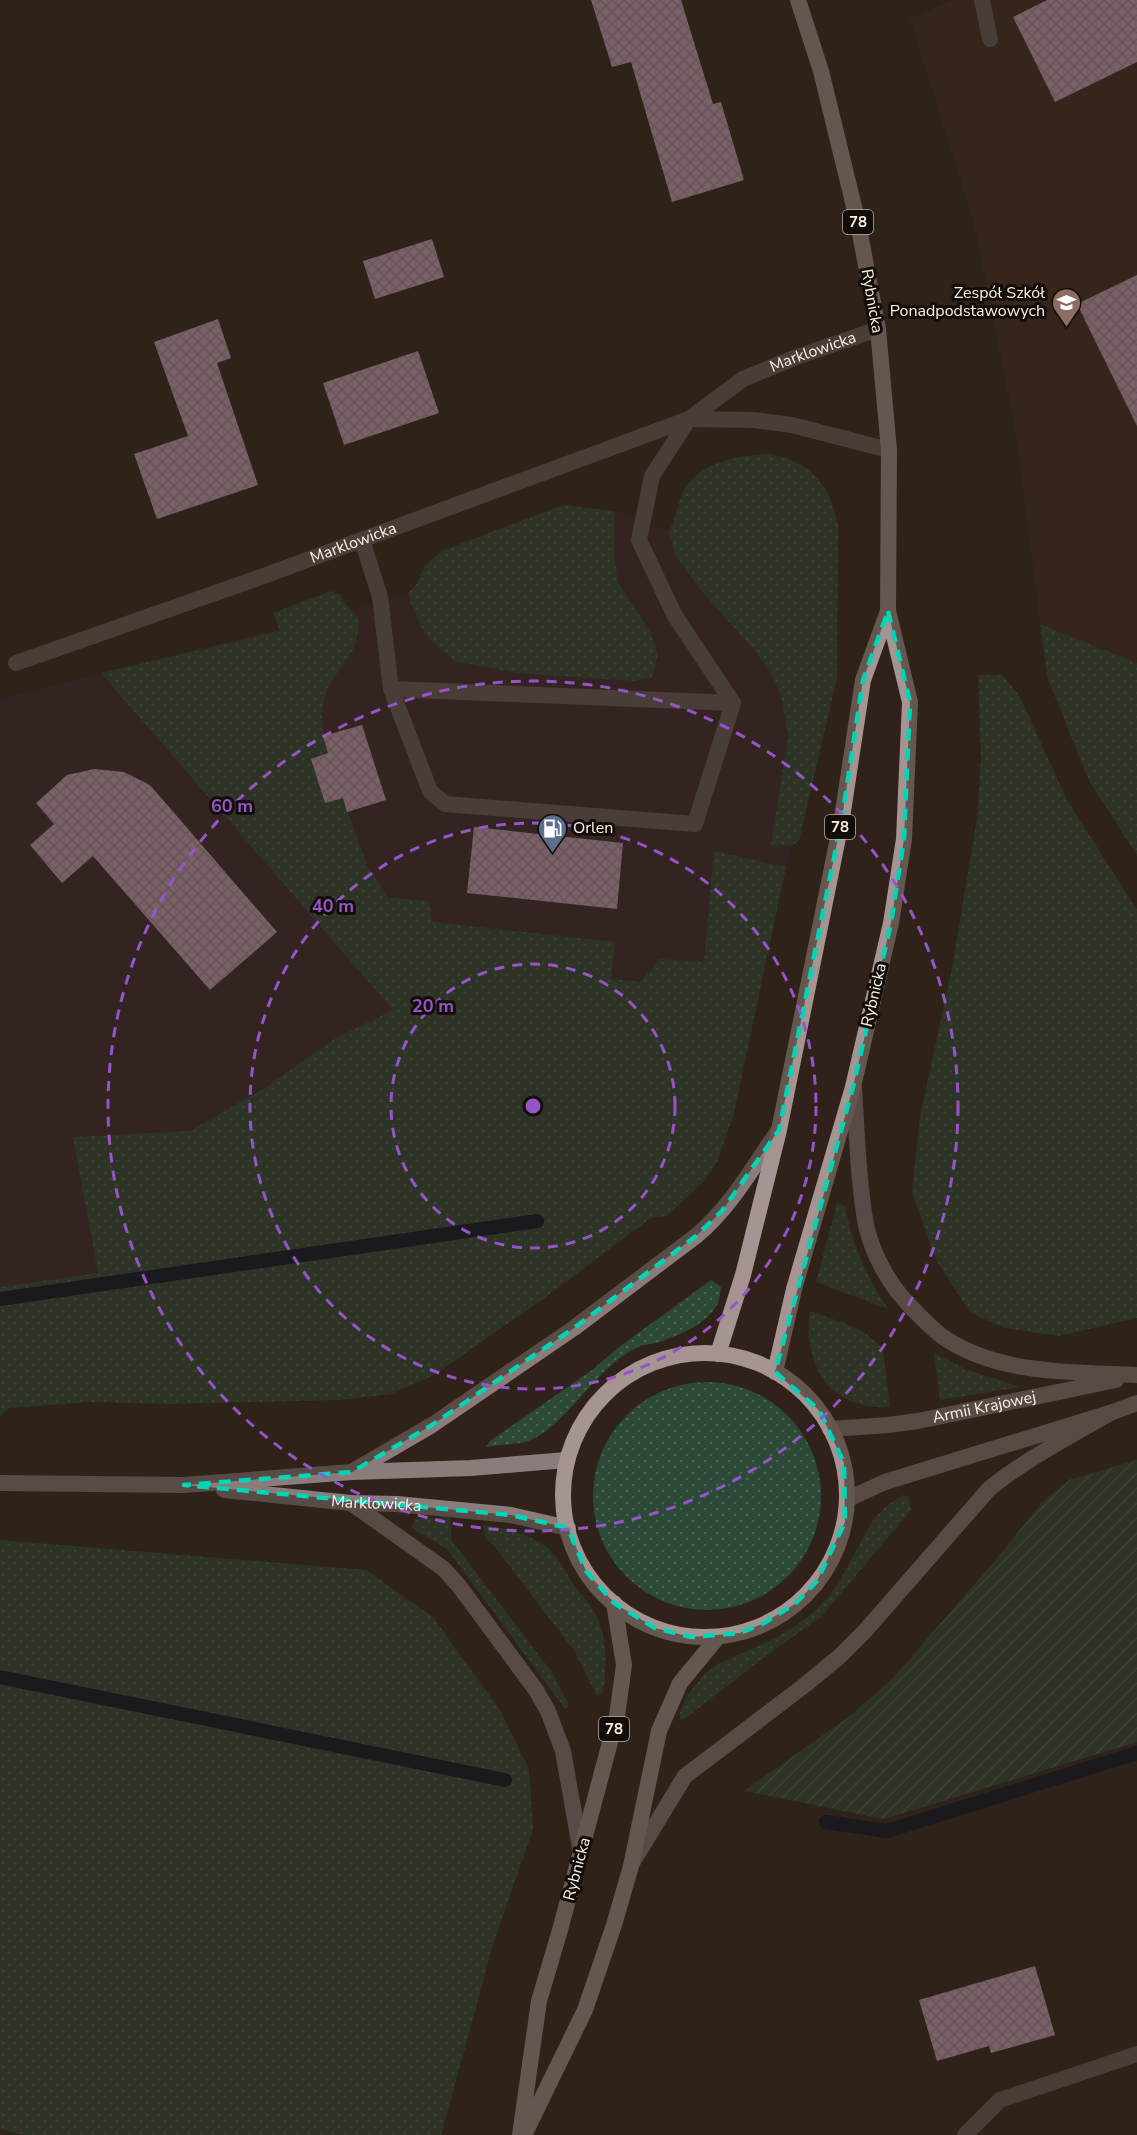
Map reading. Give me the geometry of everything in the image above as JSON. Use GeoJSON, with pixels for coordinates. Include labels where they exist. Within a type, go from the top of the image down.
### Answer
{"type":"FeatureCollection","features":[{"type":"Feature","properties":{"kind":"main road","name":"Rybnicka"},"geometry":{"type":"LineString","coordinates":[[775,1372],[794,1289],[853,1087],[891,922],[904,839],[910,702],[888,611],[889,450],[878,329],[853,201],[821,71],[798,0]]}},
{"type":"Feature","properties":{"kind":"main road","name":"Rybnicka"},"geometry":{"type":"LineString","coordinates":[[718,1354],[743,1275],[779,1130],[842,818],[863,680],[888,611]]}},
{"type":"Feature","properties":{"kind":"main road"},"geometry":{"type":"LineString","coordinates":[[853,1087],[863,1202],[872,1245],[892,1285],[923,1320],[945,1338],[998,1363],[1065,1372],[1137,1375]]}},
{"type":"Feature","properties":{"kind":"main road"},"geometry":{"type":"LineString","coordinates":[[352,1472],[432,1425],[546,1347],[711,1224],[779,1130]]}},
{"type":"Feature","properties":{"kind":"main road"},"geometry":{"type":"LineString","coordinates":[[698,1354],[718,1354],[754,1362],[775,1372],[806,1396],[819,1410],[830,1429],[844,1464],[848,1499],[845,1522],[826,1570],[807,1593],[781,1614],[741,1633],[718,1637],[691,1637],[670,1633],[638,1620],[614,1603],[597,1587],[577,1556],[568,1528],[563,1483],[566,1461],[574,1438],[600,1398],[636,1371],[661,1361],[698,1354]]}},
{"type":"Feature","properties":{"kind":"main road","name":"Armii Krajowej"},"geometry":{"type":"LineString","coordinates":[[830,1429],[918,1421],[1137,1375]]}},
{"type":"Feature","properties":{"kind":"main road"},"geometry":{"type":"LineString","coordinates":[[848,1499],[885,1482],[1137,1403]]}},
{"type":"Feature","properties":{"kind":"main road"},"geometry":{"type":"LineString","coordinates":[[631,1866],[685,1776],[840,1656],[865,1631],[989,1489],[1007,1475],[1110,1413]]}},
{"type":"Feature","properties":{"kind":"main road","name":"Marklowicka"},"geometry":{"type":"LineString","coordinates":[[0,1484],[184,1485],[352,1472],[471,1468],[566,1461]]}},
{"type":"Feature","properties":{"kind":"main road","name":"Marklowicka"},"geometry":{"type":"LineString","coordinates":[[184,1485],[351,1503],[397,1504],[511,1515],[568,1528]]}},
{"type":"Feature","properties":{"kind":"main road"},"geometry":{"type":"LineString","coordinates":[[351,1503],[444,1569],[536,1690],[548,1711],[564,1751],[581,1853]]}},
{"type":"Feature","properties":{"kind":"main road","name":"Rybnicka"},"geometry":{"type":"LineString","coordinates":[[522,2135],[538,2001],[561,1930],[617,1716],[624,1665],[614,1603]]}},
{"type":"Feature","properties":{"kind":"main road","name":"Rybnicka"},"geometry":{"type":"LineString","coordinates":[[522,2135],[585,2010],[631,1866],[659,1731],[680,1683],[718,1637]]}},
{"type":"Feature","properties":{"kind":"street"},"geometry":{"type":"LineString","coordinates":[[982,0],[990,39]]}},
{"type":"Feature","properties":{"kind":"street","name":"Marklowicka"},"geometry":{"type":"LineString","coordinates":[[16,663],[362,540],[689,419],[743,379],[794,358],[878,329]]}},
{"type":"Feature","properties":{"kind":"street","name":"Marklowicka"},"geometry":{"type":"LineString","coordinates":[[689,419],[754,420],[792,425],[889,450]]}},
{"type":"Feature","properties":{"kind":"street"},"geometry":{"type":"LineString","coordinates":[[689,419],[652,476],[639,540],[675,616],[733,703]]}},
{"type":"Feature","properties":{"kind":"street"},"geometry":{"type":"LineString","coordinates":[[362,540],[380,597],[391,688],[430,791],[445,804],[695,824],[733,703]]}},
{"type":"Feature","properties":{"kind":"street"},"geometry":{"type":"LineString","coordinates":[[391,688],[733,703]]}},
{"type":"Feature","properties":{"kind":"street"},"geometry":{"type":"LineString","coordinates":[[964,2135],[1000,2100],[1137,2054]]}},
{"type":"Feature","properties":{"kind":"highlighted area"},"geometry":{"type":"Polygon","coordinates":[[[888,611],[910,702],[904,839],[891,923],[853,1087],[775,1372],[819,1410],[844,1463],[845,1522],[817,1581],[795,1604],[762,1624],[740,1633],[691,1637],[655,1628],[614,1603],[586,1571],[568,1528],[511,1515],[184,1485],[352,1472],[432,1425],[574,1328],[696,1236],[722,1211],[779,1130],[842,818],[863,680],[888,611]]]}},
{"type":"Feature","properties":{"kind":"shaded area","name":"Zespół Szkół Ponadpodstawowych"},"geometry":{"type":"Polygon","coordinates":[[[952,0],[1137,0],[1137,663],[1040,624],[1016,433],[974,223],[910,19],[952,0]]]}},
{"type":"Feature","properties":{"kind":"shaded area"},"geometry":{"type":"Polygon","coordinates":[[[614,511],[668,532],[677,558],[699,588],[754,650],[772,675],[781,696],[788,738],[771,844],[791,846],[746,1047],[336,1038],[266,1087],[190,1131],[74,1137],[98,1273],[0,1287],[0,699],[353,610],[408,593],[411,604],[454,661],[515,673],[633,681],[651,633],[618,582],[614,554],[614,511]]]}},
{"type":"Feature","properties":{"kind":"green space"},"geometry":{"type":"Polygon","coordinates":[[[770,454],[797,463],[816,477],[824,486],[838,525],[837,678],[799,841],[791,846],[771,845],[788,738],[781,696],[772,675],[754,650],[699,588],[677,558],[668,532],[674,522],[683,492],[699,474],[720,462],[745,456],[770,454]]]}},
{"type":"Feature","properties":{"kind":"green space"},"geometry":{"type":"Polygon","coordinates":[[[563,505],[614,511],[614,554],[618,582],[651,633],[658,655],[652,678],[633,681],[515,673],[454,661],[425,635],[408,593],[431,560],[444,550],[563,505]]]}},
{"type":"Feature","properties":{"kind":"green space"},"geometry":{"type":"Polygon","coordinates":[[[331,591],[341,595],[345,604],[358,617],[357,638],[351,654],[326,692],[322,709],[322,727],[328,753],[311,759],[325,803],[343,798],[368,868],[389,898],[429,901],[432,922],[615,942],[611,979],[640,982],[660,959],[704,962],[714,851],[786,867],[734,1113],[717,1162],[703,1182],[668,1216],[651,1218],[543,1299],[434,1375],[391,1394],[339,1400],[168,1404],[90,1402],[9,1408],[0,1416],[0,1287],[98,1273],[73,1137],[190,1131],[266,1087],[336,1038],[393,1010],[101,673],[280,631],[273,613],[331,591]]]}},
{"type":"Feature","properties":{"kind":"green space"},"geometry":{"type":"Polygon","coordinates":[[[1040,624],[1137,663],[1137,855],[1089,781],[1048,679],[1040,624]]]}},
{"type":"Feature","properties":{"kind":"green space"},"geometry":{"type":"Polygon","coordinates":[[[978,675],[1002,675],[1019,695],[1067,800],[1137,910],[1137,1318],[1059,1336],[1004,1328],[970,1312],[937,1262],[912,1192],[920,1117],[952,968],[977,819],[981,756],[978,675]]]}},
{"type":"Feature","properties":{"kind":"green space"},"geometry":{"type":"Polygon","coordinates":[[[837,1203],[845,1206],[861,1260],[888,1309],[816,1282],[837,1203]]]}},
{"type":"Feature","properties":{"kind":"green space"},"geometry":{"type":"Polygon","coordinates":[[[711,1280],[721,1287],[719,1301],[705,1319],[673,1337],[640,1346],[623,1356],[597,1379],[562,1417],[535,1438],[518,1443],[486,1447],[490,1441],[592,1370],[619,1347],[711,1280]]]}},
{"type":"Feature","properties":{"kind":"green space"},"geometry":{"type":"Polygon","coordinates":[[[810,1311],[860,1330],[877,1343],[883,1351],[890,1407],[868,1406],[853,1402],[839,1395],[826,1383],[812,1354],[809,1332],[810,1311]]]}},
{"type":"Feature","properties":{"kind":"green space"},"geometry":{"type":"Polygon","coordinates":[[[934,1353],[965,1369],[1020,1387],[940,1400],[934,1353]]]}},
{"type":"Feature","properties":{"kind":"green space"},"geometry":{"type":"Polygon","coordinates":[[[707,1382],[729,1384],[751,1391],[770,1401],[788,1415],[802,1433],[812,1452],[819,1474],[821,1496],[819,1518],[812,1540],[802,1559],[788,1577],[770,1591],[751,1601],[729,1608],[707,1610],[685,1608],[663,1601],[644,1591],[626,1577],[612,1559],[602,1540],[595,1518],[593,1496],[595,1474],[602,1452],[612,1433],[626,1415],[644,1401],[663,1391],[685,1384],[707,1382]]]}},
{"type":"Feature","properties":{"kind":"green space"},"geometry":{"type":"Polygon","coordinates":[[[1137,1460],[1137,1742],[884,1819],[744,1791],[851,1715],[893,1678],[998,1557],[1042,1502],[1069,1480],[1137,1460]]]}},
{"type":"Feature","properties":{"kind":"green space"},"geometry":{"type":"Polygon","coordinates":[[[903,1495],[909,1497],[911,1510],[821,1617],[681,1720],[679,1715],[685,1699],[704,1674],[720,1663],[774,1639],[815,1611],[838,1584],[873,1520],[886,1506],[903,1495]]]}},
{"type":"Feature","properties":{"kind":"green space"},"geometry":{"type":"Polygon","coordinates":[[[450,1517],[452,1541],[551,1671],[569,1705],[565,1709],[447,1549],[412,1528],[414,1519],[450,1517]]]}},
{"type":"Feature","properties":{"kind":"green space"},"geometry":{"type":"Polygon","coordinates":[[[484,1525],[515,1531],[534,1539],[558,1559],[599,1622],[606,1661],[603,1692],[597,1696],[575,1652],[495,1547],[485,1538],[484,1525]]]}},
{"type":"Feature","properties":{"kind":"green space"},"geometry":{"type":"Polygon","coordinates":[[[0,1540],[366,1570],[433,1617],[500,1710],[529,1770],[533,1829],[493,1945],[441,2135],[23,2135],[0,2129],[0,1540]]]}},
{"type":"Feature","properties":{"kind":"building"},"geometry":{"type":"Polygon","coordinates":[[[591,0],[681,0],[713,104],[721,102],[744,180],[672,202],[631,62],[612,67],[591,0]]]}},
{"type":"Feature","properties":{"kind":"building"},"geometry":{"type":"Polygon","coordinates":[[[1047,0],[1137,0],[1137,62],[1055,102],[1013,17],[1047,0]]]}},
{"type":"Feature","properties":{"kind":"building"},"geometry":{"type":"Polygon","coordinates":[[[432,239],[444,277],[375,299],[363,261],[432,239]]]}},
{"type":"Feature","properties":{"kind":"building"},"geometry":{"type":"Polygon","coordinates":[[[1137,275],[1137,426],[1077,304],[1137,275]]]}},
{"type":"Feature","properties":{"kind":"building"},"geometry":{"type":"Polygon","coordinates":[[[218,319],[231,358],[217,363],[258,485],[157,519],[134,454],[188,436],[154,342],[218,319]]]}},
{"type":"Feature","properties":{"kind":"building"},"geometry":{"type":"Polygon","coordinates":[[[418,351],[439,413],[344,445],[323,383],[418,351]]]}},
{"type":"Feature","properties":{"kind":"building"},"geometry":{"type":"Polygon","coordinates":[[[362,725],[386,800],[347,812],[343,798],[325,803],[311,759],[328,753],[323,736],[362,725]]]}},
{"type":"Feature","properties":{"kind":"building"},"geometry":{"type":"Polygon","coordinates":[[[94,769],[124,772],[150,785],[277,932],[210,990],[93,856],[62,883],[30,845],[54,824],[36,803],[67,775],[94,769]]]}},
{"type":"Feature","properties":{"kind":"building"},"geometry":{"type":"Polygon","coordinates":[[[474,827],[623,843],[617,909],[467,893],[474,827]]]}},
{"type":"Feature","properties":{"kind":"building"},"geometry":{"type":"Polygon","coordinates":[[[1035,1966],[1055,2035],[991,2053],[989,2046],[937,2061],[919,2000],[1035,1966]]]}},
{"type":"Feature","properties":{"kind":"waterway"},"geometry":{"type":"LineString","coordinates":[[0,1299],[537,1221]]}},
{"type":"Feature","properties":{"kind":"waterway"},"geometry":{"type":"LineString","coordinates":[[0,1677],[505,1780]]}},
{"type":"Feature","properties":{"kind":"waterway"},"geometry":{"type":"LineString","coordinates":[[826,1822],[887,1831],[1137,1753]]}},
{"type":"Feature","properties":{"kind":"place","name":"Zespół Szkół Ponadpodstawowych"},"geometry":{"type":"Point","coordinates":[1066,328]}},
{"type":"Feature","properties":{"kind":"place","name":"Orlen"},"geometry":{"type":"Point","coordinates":[552,854]}}]}
